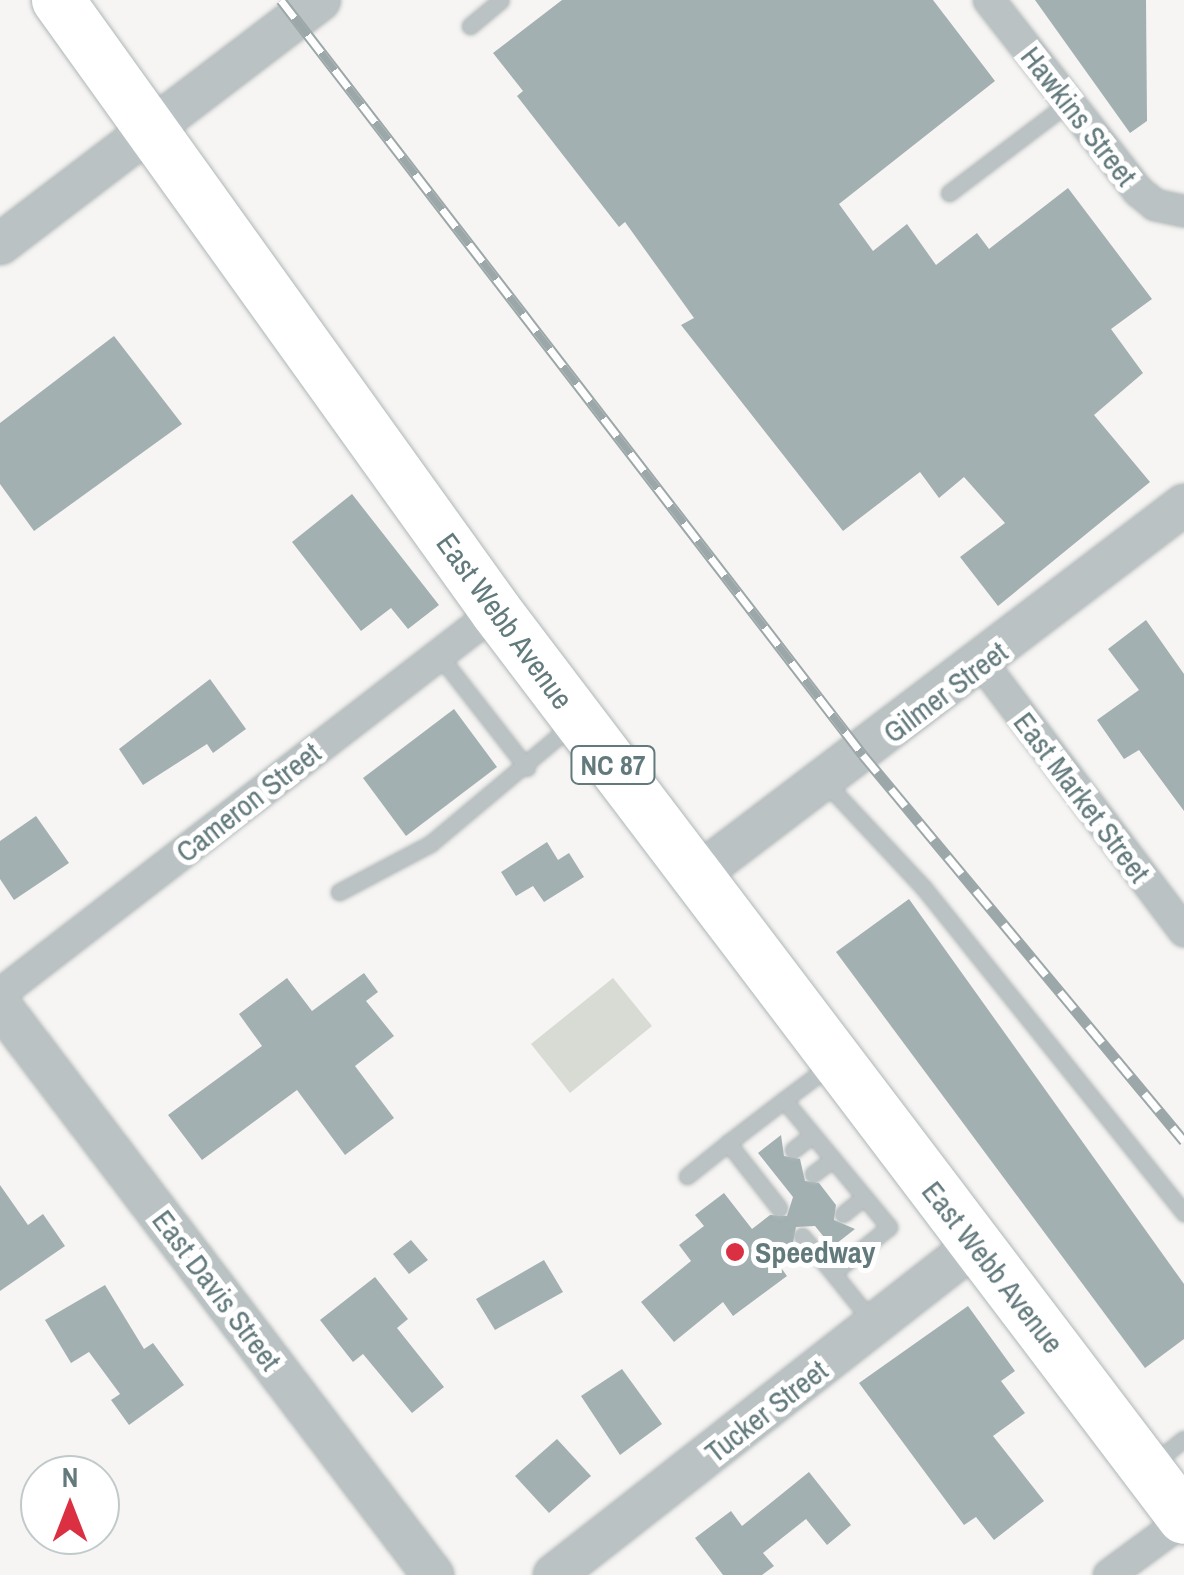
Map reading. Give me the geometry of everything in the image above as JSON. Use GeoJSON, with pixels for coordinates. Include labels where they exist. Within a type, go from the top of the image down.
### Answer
{"type":"FeatureCollection","features":[{"type":"Feature","properties":{"kind":"highway","name":"East Webb Avenue"},"geometry":{"type":"LineString","coordinates":[[58,0],[496,612],[577,720],[701,872],[836,1062],[975,1245],[1165,1454],[1184,1519]]}},
{"type":"Feature","properties":{"kind":"street"},"geometry":{"type":"LineString","coordinates":[[0,244],[320,0]]}},
{"type":"Feature","properties":{"kind":"street","name":"Hawkins Street"},"geometry":{"type":"LineString","coordinates":[[989,0],[1138,191],[1184,212]]}},
{"type":"Feature","properties":{"kind":"street","name":"Gilmer Street"},"geometry":{"type":"LineString","coordinates":[[701,872],[826,784],[1184,505]]}},
{"type":"Feature","properties":{"kind":"street","name":"Cameron Street"},"geometry":{"type":"LineString","coordinates":[[0,994],[496,612]]}},
{"type":"Feature","properties":{"kind":"street","name":"East Market Street"},"geometry":{"type":"LineString","coordinates":[[982,663],[1184,930]]}},
{"type":"Feature","properties":{"kind":"street","name":"East Davis Street"},"geometry":{"type":"LineString","coordinates":[[0,1005],[434,1575]]}},
{"type":"Feature","properties":{"kind":"street","name":"Tucker Street"},"geometry":{"type":"LineString","coordinates":[[554,1575],[975,1245]]}},
{"type":"Feature","properties":{"kind":"street"},"geometry":{"type":"LineString","coordinates":[[1108,1575],[1184,1519]]}},
{"type":"Feature","properties":{"kind":"lane"},"geometry":{"type":"LineString","coordinates":[[470,26],[501,0]]}},
{"type":"Feature","properties":{"kind":"lane"},"geometry":{"type":"LineString","coordinates":[[949,192],[1068,103]]}},
{"type":"Feature","properties":{"kind":"lane"},"geometry":{"type":"LineString","coordinates":[[439,656],[526,768]]}},
{"type":"Feature","properties":{"kind":"lane"},"geometry":{"type":"LineString","coordinates":[[339,892],[430,844],[526,768],[577,720]]}},
{"type":"Feature","properties":{"kind":"lane"},"geometry":{"type":"LineString","coordinates":[[826,784],[922,888],[1184,1213]]}},
{"type":"Feature","properties":{"kind":"lane"},"geometry":{"type":"LineString","coordinates":[[687,1176],[836,1062]]}},
{"type":"Feature","properties":{"kind":"lane"},"geometry":{"type":"LineString","coordinates":[[784,1100],[888,1227],[832,1273]]}},
{"type":"Feature","properties":{"kind":"lane"},"geometry":{"type":"LineString","coordinates":[[793,1150],[812,1135]]}},
{"type":"Feature","properties":{"kind":"lane"},"geometry":{"type":"LineString","coordinates":[[728,1143],[762,1172],[777,1205],[788,1192]]}},
{"type":"Feature","properties":{"kind":"lane"},"geometry":{"type":"LineString","coordinates":[[813,1174],[832,1159]]}},
{"type":"Feature","properties":{"kind":"lane"},"geometry":{"type":"LineString","coordinates":[[843,1214],[864,1197]]}},
{"type":"Feature","properties":{"kind":"lane"},"geometry":{"type":"LineString","coordinates":[[810,1237],[832,1273],[876,1326]]}},
{"type":"Feature","properties":{"kind":"shaded area"},"geometry":{"type":"Polygon","coordinates":[[[613,978],[652,1026],[570,1093],[531,1044],[613,978]]]}},
{"type":"Feature","properties":{"kind":"building"},"geometry":{"type":"Polygon","coordinates":[[[562,0],[933,0],[995,81],[839,204],[873,251],[907,224],[936,265],[977,233],[989,249],[1068,188],[1152,299],[1111,329],[1143,373],[1094,415],[1150,482],[998,606],[960,557],[1005,523],[964,477],[939,498],[920,472],[843,531],[681,325],[694,318],[625,222],[619,227],[517,96],[523,91],[493,53],[562,0]]]}},
{"type":"Feature","properties":{"kind":"building"},"geometry":{"type":"Polygon","coordinates":[[[1035,0],[1146,0],[1147,121],[1130,133],[1035,0]]]}},
{"type":"Feature","properties":{"kind":"building"},"geometry":{"type":"Polygon","coordinates":[[[114,336],[182,424],[34,531],[0,484],[0,423],[114,336]]]}},
{"type":"Feature","properties":{"kind":"building"},"geometry":{"type":"Polygon","coordinates":[[[352,494],[439,605],[408,629],[391,608],[361,631],[292,542],[352,494]]]}},
{"type":"Feature","properties":{"kind":"building"},"geometry":{"type":"Polygon","coordinates":[[[1146,620],[1184,674],[1184,811],[1139,750],[1124,759],[1097,720],[1139,690],[1108,649],[1146,620]]]}},
{"type":"Feature","properties":{"kind":"building"},"geometry":{"type":"Polygon","coordinates":[[[210,679],[246,729],[213,753],[207,744],[143,785],[119,749],[210,679]]]}},
{"type":"Feature","properties":{"kind":"building"},"geometry":{"type":"Polygon","coordinates":[[[454,709],[497,767],[406,836],[363,778],[454,709]]]}},
{"type":"Feature","properties":{"kind":"building"},"geometry":{"type":"Polygon","coordinates":[[[36,816],[69,863],[14,900],[0,879],[0,841],[36,816]]]}},
{"type":"Feature","properties":{"kind":"building"},"geometry":{"type":"Polygon","coordinates":[[[547,842],[558,860],[569,853],[584,877],[544,902],[533,886],[516,896],[501,872],[547,842]]]}},
{"type":"Feature","properties":{"kind":"building"},"geometry":{"type":"Polygon","coordinates":[[[909,899],[1184,1284],[1184,1339],[1145,1368],[836,952],[909,899]]]}},
{"type":"Feature","properties":{"kind":"building"},"geometry":{"type":"Polygon","coordinates":[[[364,973],[378,992],[366,1001],[394,1036],[355,1066],[394,1118],[345,1155],[297,1090],[202,1160],[168,1115],[262,1046],[239,1014],[287,978],[312,1011],[364,973]]]}},
{"type":"Feature","properties":{"kind":"building"},"geometry":{"type":"Polygon","coordinates":[[[781,1135],[784,1156],[800,1159],[805,1181],[819,1183],[836,1205],[834,1220],[855,1229],[832,1247],[815,1226],[796,1227],[793,1243],[774,1258],[787,1276],[733,1316],[723,1302],[674,1342],[641,1302],[691,1261],[679,1245],[704,1226],[695,1215],[724,1193],[752,1229],[770,1215],[787,1216],[793,1197],[758,1153],[781,1135]]]}},
{"type":"Feature","properties":{"kind":"building"},"geometry":{"type":"Polygon","coordinates":[[[0,1185],[28,1225],[43,1214],[65,1246],[0,1291],[0,1185]]]}},
{"type":"Feature","properties":{"kind":"building"},"geometry":{"type":"Polygon","coordinates":[[[411,1240],[428,1260],[409,1274],[393,1254],[411,1240]]]}},
{"type":"Feature","properties":{"kind":"building"},"geometry":{"type":"Polygon","coordinates":[[[544,1260],[563,1292],[495,1330],[476,1299],[544,1260]]]}},
{"type":"Feature","properties":{"kind":"building"},"geometry":{"type":"Polygon","coordinates":[[[375,1277],[408,1319],[397,1328],[444,1387],[412,1413],[363,1354],[353,1362],[320,1320],[375,1277]]]}},
{"type":"Feature","properties":{"kind":"building"},"geometry":{"type":"Polygon","coordinates":[[[105,1285],[144,1349],[153,1343],[184,1385],[129,1425],[111,1400],[120,1394],[89,1352],[71,1363],[45,1320],[105,1285]]]}},
{"type":"Feature","properties":{"kind":"building"},"geometry":{"type":"Polygon","coordinates":[[[968,1306],[1015,1371],[1001,1381],[1025,1413],[993,1436],[1044,1501],[994,1540],[976,1517],[964,1525],[859,1383],[968,1306]]]}},
{"type":"Feature","properties":{"kind":"building"},"geometry":{"type":"Polygon","coordinates":[[[622,1369],[662,1424],[620,1455],[581,1396],[622,1369]]]}},
{"type":"Feature","properties":{"kind":"building"},"geometry":{"type":"Polygon","coordinates":[[[557,1439],[591,1476],[549,1513],[515,1476],[557,1439]]]}},
{"type":"Feature","properties":{"kind":"building"},"geometry":{"type":"Polygon","coordinates":[[[809,1472],[851,1525],[827,1545],[806,1519],[763,1553],[774,1566],[762,1575],[723,1575],[695,1538],[731,1511],[742,1526],[809,1472]]]}},
{"type":"Feature","properties":{"kind":"railway"},"geometry":{"type":"LineString","coordinates":[[281,0],[863,755],[1184,1141]]}},
{"type":"Feature","properties":{"kind":"place","name":"Speedway"},"geometry":{"type":"Point","coordinates":[735,1252]}}]}
